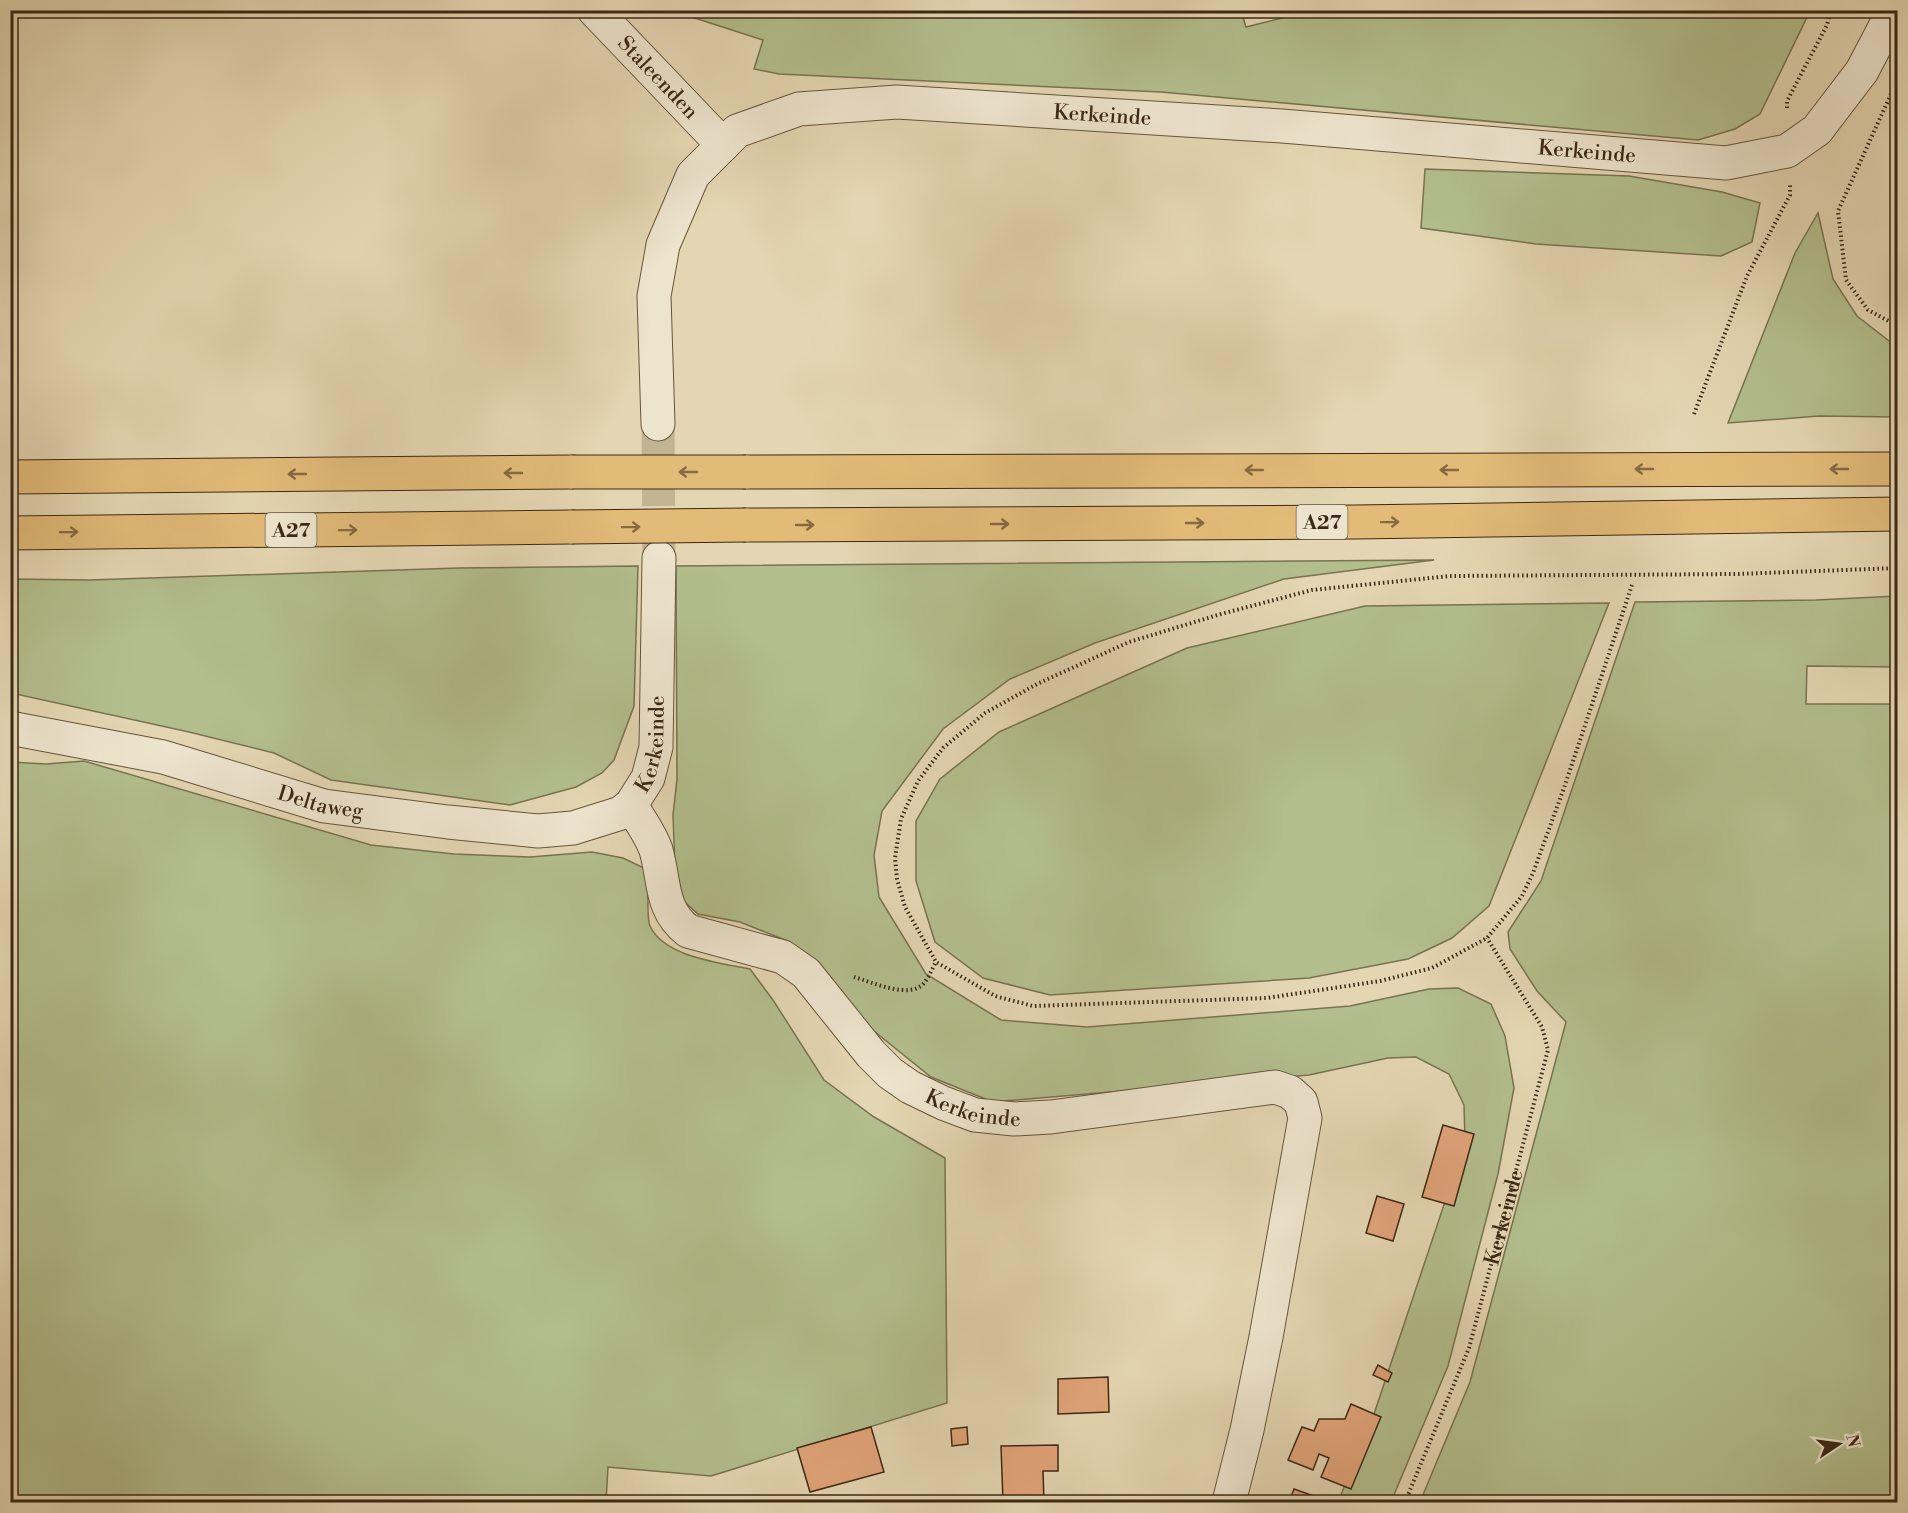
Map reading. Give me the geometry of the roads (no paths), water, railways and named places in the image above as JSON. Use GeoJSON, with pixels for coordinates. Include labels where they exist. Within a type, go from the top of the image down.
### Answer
{"type":"FeatureCollection","features":[{"type":"Feature","properties":{"kind":"highway"},"geometry":{"type":"LineString","coordinates":[[10,477],[572,472],[1898,468]]}},
{"type":"Feature","properties":{"kind":"highway","name":"A27"},"geometry":{"type":"LineString","coordinates":[[10,533],[746,525],[1355,522],[1898,514]]}},
{"type":"Feature","properties":{"kind":"street","name":"Staleenden"},"geometry":{"type":"LineString","coordinates":[[594,10],[723,145]]}},
{"type":"Feature","properties":{"kind":"street","name":"Kerkeinde"},"geometry":{"type":"LineString","coordinates":[[658,424],[654,296],[663,245],[693,175],[737,131],[799,109],[897,102],[1282,126],[1726,163],[1788,152],[1817,130],[1862,71],[1894,10]]}},
{"type":"Feature","properties":{"kind":"street","name":"Kerkeinde"},"geometry":{"type":"LineString","coordinates":[[659,558],[656,747],[648,778],[631,805],[656,849],[667,905],[677,922],[688,931],[783,957],[806,972],[890,1073],[910,1088],[975,1115],[1014,1119],[1051,1117],[1275,1087],[1290,1092],[1300,1102],[1305,1118],[1297,1165],[1250,1418],[1229,1503]]}},
{"type":"Feature","properties":{"kind":"street","name":"Deltaweg"},"geometry":{"type":"LineString","coordinates":[[10,728],[163,758],[324,806],[448,822],[538,831],[573,828],[608,819],[631,805]]}},
{"type":"Feature","properties":{"kind":"tunnel"},"geometry":{"type":"LineString","coordinates":[[658,424],[659,553]]}}]}
